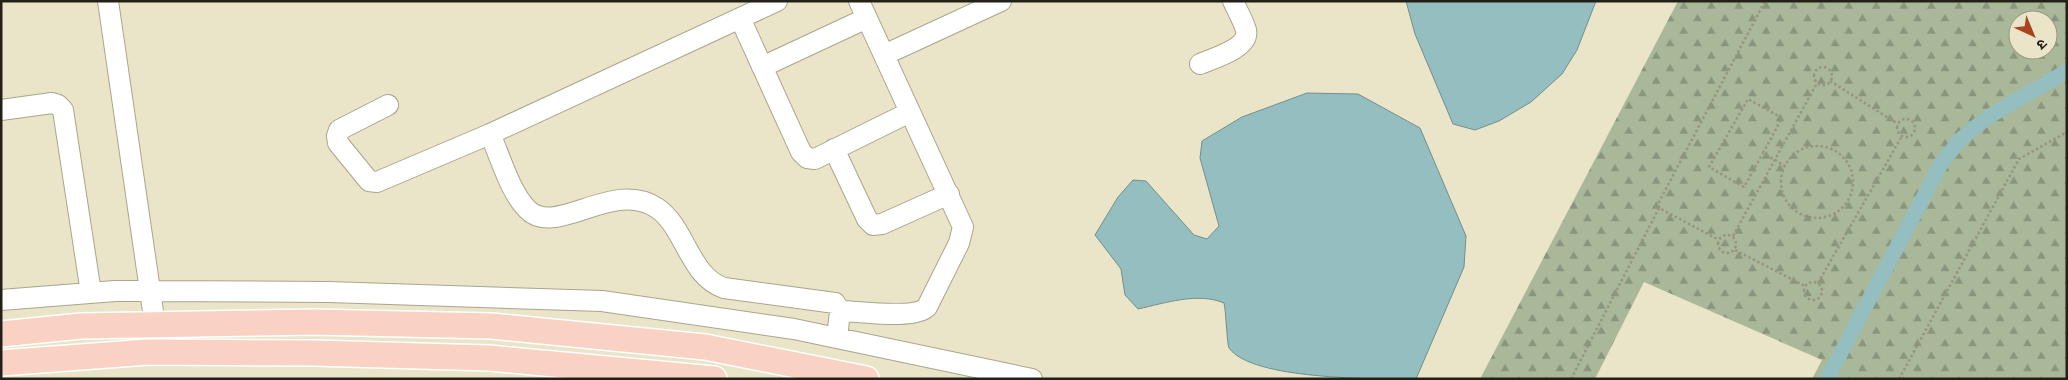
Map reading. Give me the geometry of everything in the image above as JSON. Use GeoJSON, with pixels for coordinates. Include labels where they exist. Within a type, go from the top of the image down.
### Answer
{"type":"FeatureCollection","features":[{"type":"Feature","properties":{"kind":"main road"},"geometry":{"type":"LineString","coordinates":[[1,334],[81,326],[313,322],[491,326],[705,347],[866,379]]}},
{"type":"Feature","properties":{"kind":"main road"},"geometry":{"type":"LineString","coordinates":[[1,363],[148,352],[314,353],[489,358],[620,374],[714,379]]}},
{"type":"Feature","properties":{"kind":"lane"},"geometry":{"type":"LineString","coordinates":[[108,1],[155,325]]}},
{"type":"Feature","properties":{"kind":"lane"},"geometry":{"type":"LineString","coordinates":[[388,105],[339,130],[337,136],[338,143],[369,181],[377,182],[490,134],[777,1]]}},
{"type":"Feature","properties":{"kind":"lane"},"geometry":{"type":"LineString","coordinates":[[884,55],[1001,1]]}},
{"type":"Feature","properties":{"kind":"lane"},"geometry":{"type":"LineString","coordinates":[[1200,64],[1242,45],[1246,38],[1246,30],[1232,1]]}},
{"type":"Feature","properties":{"kind":"lane"},"geometry":{"type":"LineString","coordinates":[[762,67],[863,10],[961,220],[962,234],[927,308],[922,312],[902,315],[870,311],[840,311]]}},
{"type":"Feature","properties":{"kind":"lane"},"geometry":{"type":"LineString","coordinates":[[740,18],[801,152],[807,158],[814,159],[910,112]]}},
{"type":"Feature","properties":{"kind":"lane"},"geometry":{"type":"LineString","coordinates":[[1,110],[52,103],[58,105],[63,110],[91,293]]}},
{"type":"Feature","properties":{"kind":"lane"},"geometry":{"type":"LineString","coordinates":[[490,134],[518,197],[533,214],[550,219],[612,200],[638,201],[655,207],[664,214],[700,269],[718,286],[834,303],[840,311],[836,338]]}},
{"type":"Feature","properties":{"kind":"lane"},"geometry":{"type":"LineString","coordinates":[[834,149],[867,219],[873,224],[882,224],[949,194]]}},
{"type":"Feature","properties":{"kind":"lane"},"geometry":{"type":"LineString","coordinates":[[1,300],[91,293],[149,291],[329,292],[602,301],[794,329],[1032,379]]}},
{"type":"Feature","properties":{"kind":"path"},"geometry":{"type":"LineString","coordinates":[[1571,379],[1659,208],[1659,202],[1765,1]]}},
{"type":"Feature","properties":{"kind":"path"},"geometry":{"type":"LineString","coordinates":[[1822,67],[1831,70],[1832,76],[1830,81],[1826,84],[1817,83],[1814,78],[1815,72],[1822,67]]}},
{"type":"Feature","properties":{"kind":"path"},"geometry":{"type":"LineString","coordinates":[[1830,81],[1898,124]]}},
{"type":"Feature","properties":{"kind":"path"},"geometry":{"type":"LineString","coordinates":[[1732,236],[1817,83]]}},
{"type":"Feature","properties":{"kind":"path"},"geometry":{"type":"LineString","coordinates":[[1748,99],[1782,118],[1763,153],[1744,187],[1709,167],[1748,99]]}},
{"type":"Feature","properties":{"kind":"path"},"geometry":{"type":"LineString","coordinates":[[1905,119],[1911,120],[1915,125],[1915,131],[1911,136],[1902,136],[1897,130],[1898,124],[1905,119]]}},
{"type":"Feature","properties":{"kind":"path"},"geometry":{"type":"LineString","coordinates":[[1899,379],[2020,159],[2067,132]]}},
{"type":"Feature","properties":{"kind":"path"},"geometry":{"type":"LineString","coordinates":[[1818,283],[1902,136]]}},
{"type":"Feature","properties":{"kind":"path"},"geometry":{"type":"LineString","coordinates":[[1818,145],[1830,147],[1841,154],[1849,164],[1853,176],[1853,188],[1849,200],[1832,215],[1821,218],[1799,213],[1790,206],[1784,196],[1781,185],[1785,166],[1794,154],[1805,148],[1818,145]]}},
{"type":"Feature","properties":{"kind":"path"},"geometry":{"type":"LineString","coordinates":[[1763,153],[1785,166]]}},
{"type":"Feature","properties":{"kind":"path"},"geometry":{"type":"LineString","coordinates":[[1659,208],[1719,240]]}},
{"type":"Feature","properties":{"kind":"path"},"geometry":{"type":"LineString","coordinates":[[1724,236],[1732,236],[1737,244],[1734,250],[1730,253],[1721,251],[1718,246],[1719,240],[1724,236]]}},
{"type":"Feature","properties":{"kind":"path"},"geometry":{"type":"LineString","coordinates":[[1734,250],[1804,286]]}},
{"type":"Feature","properties":{"kind":"path"},"geometry":{"type":"LineString","coordinates":[[1812,281],[1818,283],[1822,291],[1815,299],[1805,295],[1804,286],[1812,281]]}},
{"type":"Feature","properties":{"kind":"green space"},"geometry":{"type":"Polygon","coordinates":[[[1678,1],[2067,1],[2067,379],[1812,379],[1822,360],[1644,282],[1595,379],[1480,379],[1678,1]]]}},
{"type":"Feature","properties":{"kind":"water"},"geometry":{"type":"Polygon","coordinates":[[[1406,1],[1596,1],[1577,50],[1562,74],[1531,102],[1499,121],[1475,130],[1453,124],[1415,34],[1406,1]]]}},
{"type":"Feature","properties":{"kind":"water"},"geometry":{"type":"Polygon","coordinates":[[[1307,93],[1358,94],[1420,128],[1466,236],[1464,267],[1416,379],[1316,376],[1287,372],[1242,359],[1229,348],[1224,303],[1203,298],[1192,298],[1138,309],[1125,295],[1121,269],[1095,235],[1118,197],[1133,180],[1146,181],[1194,235],[1207,239],[1219,226],[1200,158],[1202,141],[1242,117],[1307,93]]]}},
{"type":"Feature","properties":{"kind":"waterway"},"geometry":{"type":"LineString","coordinates":[[1827,379],[1942,162],[1962,138],[1988,117],[2067,71]]}}]}
